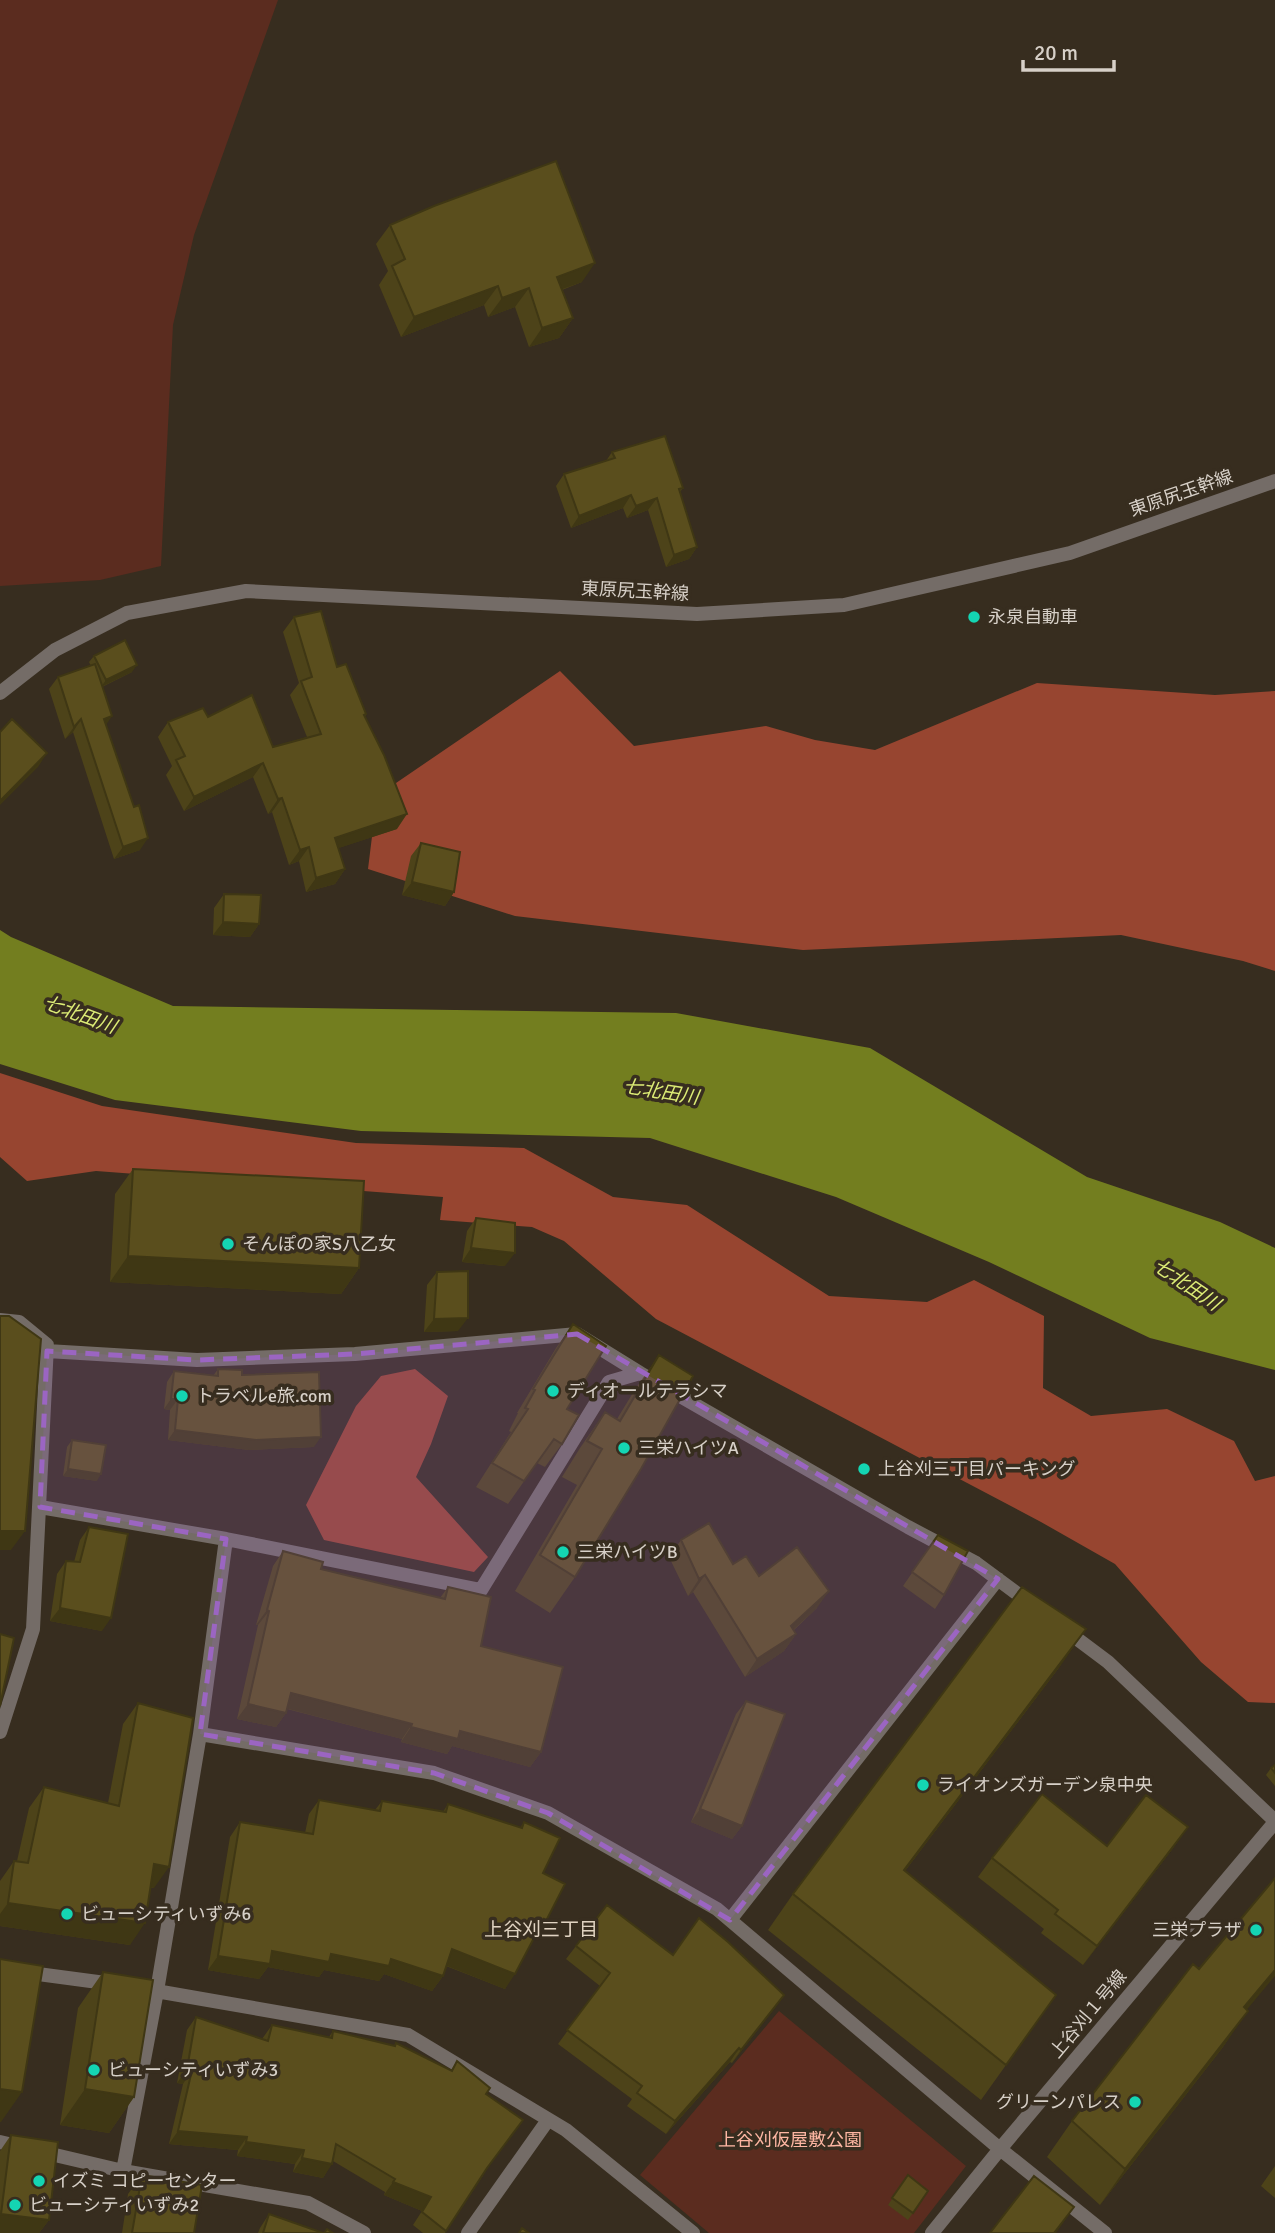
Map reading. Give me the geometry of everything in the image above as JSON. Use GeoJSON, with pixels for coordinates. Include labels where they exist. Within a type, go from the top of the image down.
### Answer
{"type":"FeatureCollection","features":[{"type":"Feature","properties":{"kind":"street","name":"東原尻玉幹線"},"geometry":{"type":"LineString","coordinates":[[0,693],[55,650],[127,614],[246,591],[697,614],[844,605],[1070,553],[1275,481]]}},
{"type":"Feature","properties":{"kind":"street"},"geometry":{"type":"LineString","coordinates":[[0,1320],[19,1322],[47,1345],[33,1629],[0,1732]]}},
{"type":"Feature","properties":{"kind":"street"},"geometry":{"type":"LineString","coordinates":[[47,1352],[197,1360],[355,1354],[577,1334],[908,1527],[976,1563],[1108,1662],[1275,1821]]}},
{"type":"Feature","properties":{"kind":"street"},"geometry":{"type":"LineString","coordinates":[[40,1507],[226,1539],[481,1590],[609,1382],[640,1373]]}},
{"type":"Feature","properties":{"kind":"street"},"geometry":{"type":"LineString","coordinates":[[123,2171],[158,1991],[200,1734],[226,1539]]}},
{"type":"Feature","properties":{"kind":"street"},"geometry":{"type":"LineString","coordinates":[[730,1920],[998,1579]]}},
{"type":"Feature","properties":{"kind":"street"},"geometry":{"type":"LineString","coordinates":[[200,1734],[434,1773],[548,1813],[717,1909],[1000,2149],[1105,2233]]}},
{"type":"Feature","properties":{"kind":"street","name":"上谷刈１号線"},"geometry":{"type":"LineString","coordinates":[[932,2233],[1275,1821]]}},
{"type":"Feature","properties":{"kind":"street"},"geometry":{"type":"LineString","coordinates":[[0,1969],[158,1991],[408,2035],[566,2130],[693,2233]]}},
{"type":"Feature","properties":{"kind":"street"},"geometry":{"type":"LineString","coordinates":[[468,2233],[548,2120]]}},
{"type":"Feature","properties":{"kind":"street"},"geometry":{"type":"LineString","coordinates":[[0,2142],[123,2171],[308,2203],[364,2233]]}},
{"type":"Feature","properties":{"kind":"highlighted area"},"geometry":{"type":"Polygon","coordinates":[[[577,1334],[998,1579],[730,1920],[548,1813],[434,1773],[200,1734],[226,1539],[40,1507],[47,1351],[197,1360],[355,1354],[577,1334]]]}},
{"type":"Feature","properties":{"kind":"green space"},"geometry":{"type":"Polygon","coordinates":[[[0,0],[278,0],[194,235],[173,325],[161,566],[100,580],[0,586],[0,0]]]}},
{"type":"Feature","properties":{"kind":"green space","name":"上谷刈仮屋敷公園"},"geometry":{"type":"Polygon","coordinates":[[[779,2011],[966,2166],[914,2233],[709,2233],[640,2175],[779,2011]]]}},
{"type":"Feature","properties":{"kind":"shaded area"},"geometry":{"type":"Polygon","coordinates":[[[560,671],[634,746],[766,726],[815,740],[875,750],[1037,683],[1215,695],[1275,691],[1275,971],[1243,961],[1121,935],[803,950],[515,916],[368,869],[377,796],[560,671]]]}},
{"type":"Feature","properties":{"kind":"shaded area"},"geometry":{"type":"Polygon","coordinates":[[[0,1073],[102,1106],[356,1143],[524,1148],[613,1197],[687,1205],[829,1296],[927,1302],[974,1280],[1044,1316],[1043,1388],[1091,1416],[1167,1409],[1234,1441],[1255,1481],[1275,1476],[1275,1703],[1248,1702],[1201,1662],[1115,1564],[1041,1522],[656,1319],[564,1241],[532,1227],[440,1220],[443,1197],[96,1171],[27,1181],[0,1157],[0,1073]]]}},
{"type":"Feature","properties":{"kind":"shaded area"},"geometry":{"type":"Polygon","coordinates":[[[415,1369],[448,1396],[416,1477],[488,1557],[474,1572],[324,1540],[306,1505],[356,1406],[381,1376],[415,1369]]]}},
{"type":"Feature","properties":{"kind":"water","name":"七北田川"},"geometry":{"type":"Polygon","coordinates":[[[0,930],[173,1006],[676,1013],[870,1048],[1087,1177],[1220,1222],[1275,1248],[1275,1370],[1150,1338],[989,1262],[836,1197],[650,1138],[361,1131],[115,1100],[0,1064],[0,930]]]}},
{"type":"Feature","properties":{"kind":"building"},"geometry":{"type":"Polygon","coordinates":[[[556,161],[595,263],[557,277],[573,318],[542,328],[529,288],[502,298],[498,286],[414,317],[392,266],[405,259],[390,225],[556,161]]]}},
{"type":"Feature","properties":{"kind":"building"},"geometry":{"type":"Polygon","coordinates":[[[665,436],[683,488],[679,489],[697,547],[674,555],[657,498],[636,506],[631,495],[579,516],[564,474],[615,458],[612,452],[665,436]]]}},
{"type":"Feature","properties":{"kind":"building"},"geometry":{"type":"Polygon","coordinates":[[[321,611],[337,667],[346,664],[366,714],[364,715],[384,755],[407,814],[335,838],[345,869],[316,878],[309,847],[300,850],[282,798],[278,799],[263,763],[194,797],[176,760],[185,756],[168,722],[203,708],[208,717],[252,695],[273,747],[321,734],[301,681],[312,677],[294,617],[321,611]]]}},
{"type":"Feature","properties":{"kind":"building"},"geometry":{"type":"Polygon","coordinates":[[[125,640],[137,665],[106,680],[94,656],[125,640]]]}},
{"type":"Feature","properties":{"kind":"building"},"geometry":{"type":"Polygon","coordinates":[[[95,664],[112,716],[104,719],[134,807],[139,805],[148,838],[123,847],[81,719],[74,727],[58,677],[95,664]]]}},
{"type":"Feature","properties":{"kind":"building"},"geometry":{"type":"Polygon","coordinates":[[[12,719],[47,753],[0,801],[0,732],[12,719]]]}},
{"type":"Feature","properties":{"kind":"building"},"geometry":{"type":"Polygon","coordinates":[[[421,843],[460,852],[454,892],[412,882],[421,843]]]}},
{"type":"Feature","properties":{"kind":"building"},"geometry":{"type":"Polygon","coordinates":[[[224,894],[261,895],[259,924],[223,922],[224,894]]]}},
{"type":"Feature","properties":{"kind":"building","name":"そんぽの家S八乙女"},"geometry":{"type":"Polygon","coordinates":[[[133,1169],[364,1181],[359,1268],[128,1256],[133,1169]]]}},
{"type":"Feature","properties":{"kind":"building"},"geometry":{"type":"Polygon","coordinates":[[[476,1218],[515,1223],[515,1253],[471,1248],[476,1218]]]}},
{"type":"Feature","properties":{"kind":"building"},"geometry":{"type":"Polygon","coordinates":[[[468,1271],[468,1318],[434,1319],[437,1272],[468,1271]]]}},
{"type":"Feature","properties":{"kind":"building"},"geometry":{"type":"Polygon","coordinates":[[[0,1316],[9,1316],[41,1339],[25,1531],[0,1531],[0,1316]]]}},
{"type":"Feature","properties":{"kind":"building"},"geometry":{"type":"Polygon","coordinates":[[[573,1324],[606,1346],[567,1409],[579,1415],[562,1444],[554,1439],[524,1481],[492,1463],[528,1409],[525,1408],[535,1390],[533,1389],[573,1324]]]}},
{"type":"Feature","properties":{"kind":"building"},"geometry":{"type":"Polygon","coordinates":[[[659,1355],[693,1376],[641,1469],[575,1577],[540,1555],[602,1449],[587,1441],[605,1412],[620,1421],[659,1355]]]}},
{"type":"Feature","properties":{"kind":"building"},"geometry":{"type":"Polygon","coordinates":[[[218,1369],[242,1370],[242,1375],[319,1372],[321,1437],[256,1440],[175,1430],[178,1399],[171,1399],[174,1371],[218,1376],[218,1369]]]}},
{"type":"Feature","properties":{"kind":"building"},"geometry":{"type":"Polygon","coordinates":[[[72,1440],[106,1445],[101,1474],[68,1469],[72,1440]]]}},
{"type":"Feature","properties":{"kind":"building"},"geometry":{"type":"Polygon","coordinates":[[[709,1523],[733,1564],[746,1556],[759,1576],[797,1547],[829,1591],[791,1626],[796,1634],[757,1659],[705,1575],[699,1579],[681,1540],[709,1523]]]}},
{"type":"Feature","properties":{"kind":"building"},"geometry":{"type":"Polygon","coordinates":[[[89,1527],[128,1534],[111,1618],[60,1608],[66,1561],[80,1562],[89,1527]]]}},
{"type":"Feature","properties":{"kind":"building"},"geometry":{"type":"Polygon","coordinates":[[[938,1535],[968,1551],[944,1595],[912,1572],[938,1535]]]}},
{"type":"Feature","properties":{"kind":"building"},"geometry":{"type":"Polygon","coordinates":[[[283,1551],[323,1562],[321,1569],[445,1599],[448,1587],[491,1597],[481,1646],[563,1667],[541,1752],[460,1731],[458,1739],[411,1727],[412,1724],[291,1693],[286,1713],[248,1704],[269,1611],[267,1610],[283,1551]]]}},
{"type":"Feature","properties":{"kind":"building","name":"ライオンズガーデン泉中央"},"geometry":{"type":"Polygon","coordinates":[[[1022,1587],[1086,1629],[904,1870],[1056,1995],[1006,2065],[793,1894],[1022,1587]]]}},
{"type":"Feature","properties":{"kind":"building"},"geometry":{"type":"Polygon","coordinates":[[[0,1634],[14,1638],[0,1706],[0,1634]]]}},
{"type":"Feature","properties":{"kind":"building"},"geometry":{"type":"Polygon","coordinates":[[[746,1701],[785,1714],[742,1826],[700,1809],[746,1701]]]}},
{"type":"Feature","properties":{"kind":"building"},"geometry":{"type":"Polygon","coordinates":[[[138,1703],[193,1718],[169,1867],[154,1864],[145,1923],[8,1903],[14,1861],[28,1863],[44,1787],[119,1806],[138,1703]]]}},
{"type":"Feature","properties":{"kind":"building"},"geometry":{"type":"Polygon","coordinates":[[[1042,1794],[1107,1846],[1146,1795],[1188,1827],[1097,1946],[1055,1914],[1058,1910],[992,1858],[1042,1794]]]}},
{"type":"Feature","properties":{"kind":"building"},"geometry":{"type":"Polygon","coordinates":[[[319,1800],[380,1811],[382,1801],[446,1812],[448,1804],[522,1828],[524,1822],[560,1838],[543,1873],[565,1884],[515,1974],[452,1949],[443,1976],[391,1959],[389,1966],[331,1954],[329,1962],[272,1951],[270,1964],[218,1956],[240,1822],[313,1834],[319,1800]]]}},
{"type":"Feature","properties":{"kind":"building"},"geometry":{"type":"Polygon","coordinates":[[[1275,1878],[1275,1970],[1244,2007],[1248,2011],[1125,2169],[1072,2121],[1193,1964],[1199,1969],[1275,1878]]]}},
{"type":"Feature","properties":{"kind":"building"},"geometry":{"type":"Polygon","coordinates":[[[607,1905],[673,1955],[699,1918],[784,1995],[741,2050],[739,2048],[675,2121],[637,2093],[642,2086],[567,2030],[610,1973],[576,1946],[607,1905]]]}},
{"type":"Feature","properties":{"kind":"building"},"geometry":{"type":"Polygon","coordinates":[[[0,1959],[43,1966],[22,2092],[0,2089],[0,1959]]]}},
{"type":"Feature","properties":{"kind":"building"},"geometry":{"type":"Polygon","coordinates":[[[103,1972],[153,1980],[134,2097],[85,2089],[103,1972]]]}},
{"type":"Feature","properties":{"kind":"building"},"geometry":{"type":"Polygon","coordinates":[[[196,2017],[268,2041],[272,2025],[332,2038],[333,2031],[395,2046],[396,2043],[452,2071],[457,2061],[490,2088],[486,2094],[523,2120],[487,2168],[446,2231],[422,2212],[431,2197],[393,2182],[395,2179],[336,2144],[332,2164],[302,2158],[304,2150],[246,2142],[247,2137],[178,2131],[192,2070],[187,2069],[196,2017]]]}},
{"type":"Feature","properties":{"kind":"building"},"geometry":{"type":"Polygon","coordinates":[[[11,2135],[58,2142],[49,2220],[1,2214],[11,2135]]]}},
{"type":"Feature","properties":{"kind":"building"},"geometry":{"type":"Polygon","coordinates":[[[142,2175],[202,2185],[194,2233],[132,2233],[142,2175]]]}},
{"type":"Feature","properties":{"kind":"building"},"geometry":{"type":"Polygon","coordinates":[[[908,2175],[928,2191],[913,2213],[892,2198],[908,2175]]]}},
{"type":"Feature","properties":{"kind":"building"},"geometry":{"type":"Polygon","coordinates":[[[1034,2176],[1074,2207],[1054,2233],[990,2233],[1034,2176]]]}},
{"type":"Feature","properties":{"kind":"building"},"geometry":{"type":"Polygon","coordinates":[[[269,2214],[323,2233],[263,2233],[269,2214]]]}},
{"type":"Feature","properties":{"kind":"place","name":"永泉自動車"},"geometry":{"type":"Point","coordinates":[974,617]}},
{"type":"Feature","properties":{"kind":"place","name":"そんぽの家S八乙女"},"geometry":{"type":"Point","coordinates":[228,1244]}},
{"type":"Feature","properties":{"kind":"place","name":"ディオールテラシマ"},"geometry":{"type":"Point","coordinates":[553,1391]}},
{"type":"Feature","properties":{"kind":"place","name":"トラベルe旅.com"},"geometry":{"type":"Point","coordinates":[182,1396]}},
{"type":"Feature","properties":{"kind":"place","name":"三栄ハイツA"},"geometry":{"type":"Point","coordinates":[624,1448]}},
{"type":"Feature","properties":{"kind":"place","name":"上谷刈三丁目パーキング"},"geometry":{"type":"Point","coordinates":[864,1469]}},
{"type":"Feature","properties":{"kind":"place","name":"三栄ハイツB"},"geometry":{"type":"Point","coordinates":[563,1552]}},
{"type":"Feature","properties":{"kind":"place","name":"ライオンズガーデン泉中央"},"geometry":{"type":"Point","coordinates":[923,1785]}},
{"type":"Feature","properties":{"kind":"place","name":"ビューシティいずみ6"},"geometry":{"type":"Point","coordinates":[67,1914]}},
{"type":"Feature","properties":{"kind":"place","name":"三栄プラザ"},"geometry":{"type":"Point","coordinates":[1256,1930]}},
{"type":"Feature","properties":{"kind":"place","name":"ビューシティいずみ3"},"geometry":{"type":"Point","coordinates":[94,2070]}},
{"type":"Feature","properties":{"kind":"place","name":"グリーンパレス"},"geometry":{"type":"Point","coordinates":[1135,2102]}},
{"type":"Feature","properties":{"kind":"place","name":"イズミ コピーセンター"},"geometry":{"type":"Point","coordinates":[39,2181]}},
{"type":"Feature","properties":{"kind":"place","name":"ビューシティいずみ2"},"geometry":{"type":"Point","coordinates":[15,2205]}},
{"type":"Feature","properties":{"kind":"district","name":"上谷刈三丁目"},"geometry":{"type":"Point","coordinates":[541,1929]}}]}
